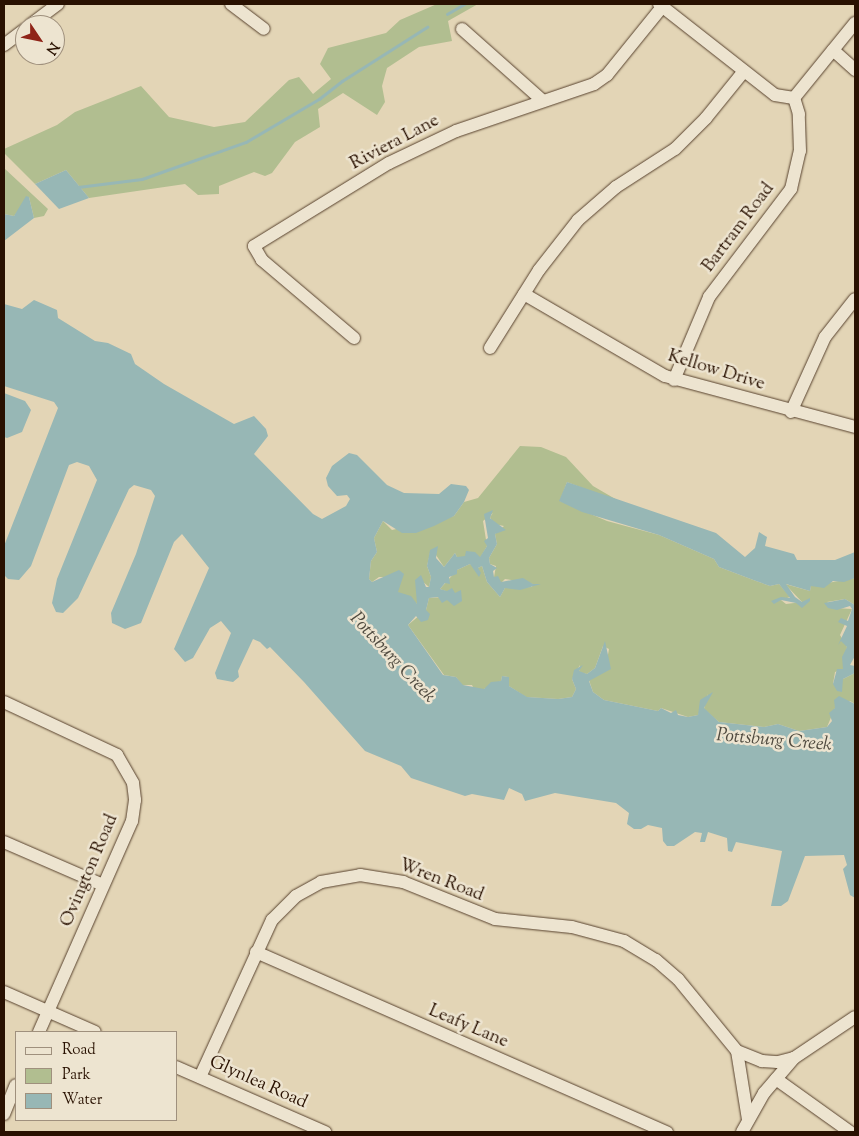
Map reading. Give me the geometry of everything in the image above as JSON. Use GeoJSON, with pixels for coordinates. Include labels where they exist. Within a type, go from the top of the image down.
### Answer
{"type":"FeatureCollection","features":[{"type":"Feature","properties":{"kind":"street"},"geometry":{"type":"LineString","coordinates":[[43,15],[58,4]]}},
{"type":"Feature","properties":{"kind":"street"},"geometry":{"type":"LineString","coordinates":[[231,4],[264,30]]}},
{"type":"Feature","properties":{"kind":"street"},"geometry":{"type":"LineString","coordinates":[[661,5],[775,95],[786,99],[794,98],[855,23]]}},
{"type":"Feature","properties":{"kind":"street","name":"Riviera Lane"},"geometry":{"type":"LineString","coordinates":[[354,338],[262,260],[254,246],[389,162],[456,131],[594,84],[606,76],[661,5]]}},
{"type":"Feature","properties":{"kind":"street"},"geometry":{"type":"LineString","coordinates":[[462,29],[543,101]]}},
{"type":"Feature","properties":{"kind":"street"},"geometry":{"type":"LineString","coordinates":[[4,45],[15,37]]}},
{"type":"Feature","properties":{"kind":"street"},"geometry":{"type":"LineString","coordinates":[[833,50],[855,70]]}},
{"type":"Feature","properties":{"kind":"street"},"geometry":{"type":"LineString","coordinates":[[490,348],[524,294],[578,220],[616,187],[685,140],[744,71]]}},
{"type":"Feature","properties":{"kind":"street","name":"Bartram Road"},"geometry":{"type":"LineString","coordinates":[[674,380],[709,297],[791,189],[800,151],[799,114],[794,98]]}},
{"type":"Feature","properties":{"kind":"street","name":"Kellow Drive"},"geometry":{"type":"LineString","coordinates":[[524,294],[674,380],[855,428]]}},
{"type":"Feature","properties":{"kind":"street"},"geometry":{"type":"LineString","coordinates":[[791,412],[825,337],[855,299]]}},
{"type":"Feature","properties":{"kind":"street","name":"Ovington Road"},"geometry":{"type":"LineString","coordinates":[[4,702],[96,742],[117,755],[127,768],[136,800],[132,822],[39,1031]]}},
{"type":"Feature","properties":{"kind":"street"},"geometry":{"type":"LineString","coordinates":[[4,842],[103,885]]}},
{"type":"Feature","properties":{"kind":"street","name":"Wren Road"},"geometry":{"type":"LineString","coordinates":[[200,1077],[272,920],[296,896],[321,882],[340,876],[378,876],[402,882],[487,917],[572,927],[624,941],[656,960],[678,979],[737,1051],[762,1061],[778,1062],[794,1058]]}},
{"type":"Feature","properties":{"kind":"street","name":"Leafy Lane"},"geometry":{"type":"LineString","coordinates":[[256,952],[667,1132]]}},
{"type":"Feature","properties":{"kind":"street"},"geometry":{"type":"LineString","coordinates":[[4,992],[93,1031]]}},
{"type":"Feature","properties":{"kind":"street"},"geometry":{"type":"LineString","coordinates":[[742,1132],[776,1079],[794,1058],[855,1017]]}},
{"type":"Feature","properties":{"kind":"street"},"geometry":{"type":"LineString","coordinates":[[737,1051],[748,1120]]}},
{"type":"Feature","properties":{"kind":"street","name":"Glynlea Road"},"geometry":{"type":"LineString","coordinates":[[178,1068],[326,1132]]}},
{"type":"Feature","properties":{"kind":"street"},"geometry":{"type":"LineString","coordinates":[[776,1079],[850,1132]]}},
{"type":"Feature","properties":{"kind":"street"},"geometry":{"type":"LineString","coordinates":[[4,1114],[15,1087]]}},
{"type":"Feature","properties":{"kind":"green space"},"geometry":{"type":"Polygon","coordinates":[[[437,4],[478,4],[448,21],[452,41],[419,47],[387,68],[382,86],[385,102],[377,115],[343,93],[318,109],[320,127],[295,142],[272,173],[265,176],[254,172],[219,186],[219,194],[198,195],[185,184],[89,198],[66,170],[35,184],[4,153],[4,149],[57,125],[75,112],[141,86],[169,117],[214,127],[245,122],[289,80],[299,77],[313,94],[331,79],[320,64],[328,48],[386,33],[400,20],[437,4]]]}},
{"type":"Feature","properties":{"kind":"green space"},"geometry":{"type":"Polygon","coordinates":[[[4,168],[48,209],[44,216],[34,218],[29,197],[14,216],[4,214],[4,168]]]}},
{"type":"Feature","properties":{"kind":"green space"},"geometry":{"type":"Polygon","coordinates":[[[520,446],[541,447],[566,457],[593,486],[624,504],[567,482],[560,501],[607,521],[659,535],[714,559],[719,567],[770,586],[779,584],[790,597],[781,600],[786,604],[802,602],[785,584],[810,591],[811,586],[855,578],[855,605],[845,599],[827,602],[835,608],[852,609],[840,635],[847,647],[843,669],[835,672],[833,684],[855,673],[855,704],[850,701],[835,708],[827,727],[799,731],[778,724],[764,727],[719,722],[704,709],[708,694],[698,715],[688,717],[661,708],[658,711],[604,700],[593,692],[589,680],[601,672],[607,660],[609,649],[603,646],[595,668],[587,674],[579,672],[580,665],[572,679],[576,689],[572,697],[558,699],[526,697],[509,686],[508,677],[502,676],[501,681],[484,689],[474,689],[472,685],[462,685],[456,677],[444,675],[408,625],[426,610],[429,598],[460,596],[440,589],[457,570],[470,564],[478,568],[482,566],[487,582],[500,597],[505,588],[532,587],[533,584],[505,579],[501,583],[494,577],[496,566],[490,564],[489,558],[497,544],[495,534],[504,526],[494,524],[490,517],[493,513],[483,521],[487,546],[480,558],[457,557],[455,553],[444,567],[436,555],[430,553],[427,566],[431,577],[429,587],[422,581],[417,604],[397,592],[387,577],[379,577],[372,582],[369,579],[371,561],[377,552],[374,538],[383,521],[392,530],[454,516],[464,502],[478,498],[520,446]]]}},
{"type":"Feature","properties":{"kind":"water"},"geometry":{"type":"Polygon","coordinates":[[[66,170],[89,198],[59,209],[35,184],[66,170]]]}},
{"type":"Feature","properties":{"kind":"water"},"geometry":{"type":"Polygon","coordinates":[[[26,196],[29,197],[34,218],[4,241],[4,214],[14,216],[26,196]]]}},
{"type":"Feature","properties":{"kind":"water","name":"Pottsburg Creek"},"geometry":{"type":"Polygon","coordinates":[[[34,300],[57,310],[58,318],[95,341],[108,343],[131,354],[135,364],[164,384],[234,424],[254,416],[266,429],[268,436],[254,454],[313,514],[322,519],[346,506],[350,499],[347,495],[337,496],[328,486],[326,478],[332,466],[349,453],[357,455],[387,485],[404,493],[439,494],[451,484],[466,486],[469,490],[464,502],[454,516],[416,533],[402,533],[383,521],[374,538],[377,552],[371,561],[369,579],[372,582],[399,570],[404,574],[398,592],[411,596],[417,604],[415,580],[421,575],[426,587],[429,587],[431,577],[427,566],[430,550],[438,546],[436,558],[444,567],[455,553],[457,557],[465,556],[466,551],[475,552],[480,557],[487,546],[484,541],[488,538],[484,514],[493,510],[490,518],[506,530],[495,534],[497,544],[489,558],[490,564],[497,568],[493,571],[494,577],[498,576],[501,582],[523,578],[533,584],[541,584],[520,590],[505,588],[500,597],[487,582],[482,566],[478,568],[481,573],[479,577],[470,564],[457,570],[457,574],[449,577],[450,584],[445,583],[440,589],[447,591],[452,588],[455,593],[461,590],[462,601],[454,606],[447,600],[442,603],[438,597],[429,598],[426,610],[430,614],[428,620],[421,622],[416,616],[408,625],[443,675],[456,677],[463,685],[484,689],[491,682],[501,681],[502,676],[509,677],[509,686],[527,697],[558,699],[572,697],[576,689],[572,679],[574,670],[583,665],[579,671],[587,674],[595,668],[605,641],[611,669],[589,681],[593,692],[604,700],[658,711],[661,708],[671,713],[676,710],[678,715],[688,717],[698,715],[700,700],[713,692],[704,708],[719,722],[764,727],[778,724],[799,731],[827,727],[832,721],[829,713],[835,708],[834,700],[839,696],[855,704],[855,898],[850,895],[843,869],[847,865],[844,855],[805,856],[788,901],[781,906],[771,906],[782,851],[736,842],[732,852],[728,851],[727,838],[708,832],[705,842],[700,842],[702,833],[695,832],[674,846],[667,846],[663,841],[662,828],[648,825],[641,829],[634,829],[627,824],[629,813],[616,803],[555,793],[525,801],[522,794],[509,788],[504,800],[472,794],[465,796],[411,778],[401,766],[365,751],[270,647],[267,649],[260,642],[253,639],[238,671],[239,677],[233,682],[217,679],[215,673],[231,633],[221,621],[210,628],[193,658],[185,662],[174,649],[209,568],[182,534],[174,542],[141,623],[125,629],[112,623],[111,613],[136,554],[155,496],[151,490],[134,485],[129,489],[78,598],[63,613],[56,612],[52,603],[57,579],[97,480],[89,466],[77,462],[69,465],[31,566],[19,580],[8,579],[4,575],[4,546],[58,408],[54,402],[4,386],[4,304],[22,309],[34,300]]]}},
{"type":"Feature","properties":{"kind":"water"},"geometry":{"type":"Polygon","coordinates":[[[4,393],[25,401],[31,410],[22,432],[7,438],[4,437],[4,393]]]}},
{"type":"Feature","properties":{"kind":"water"},"geometry":{"type":"Polygon","coordinates":[[[567,482],[716,533],[745,557],[755,548],[759,532],[767,537],[765,546],[794,554],[797,560],[835,560],[855,552],[855,578],[844,582],[833,581],[824,588],[811,586],[810,591],[786,584],[795,597],[802,602],[810,598],[810,601],[802,608],[796,603],[781,600],[774,604],[771,601],[781,597],[790,598],[779,584],[770,586],[756,581],[719,567],[714,559],[659,535],[582,512],[559,501],[567,482]]]}},
{"type":"Feature","properties":{"kind":"water"},"geometry":{"type":"Polygon","coordinates":[[[845,599],[855,605],[855,656],[850,665],[855,666],[855,673],[843,679],[842,692],[837,691],[833,684],[837,669],[843,669],[842,657],[847,647],[841,641],[838,645],[847,626],[838,622],[841,618],[848,621],[852,609],[850,606],[837,610],[828,608],[824,603],[845,599]]]}},
{"type":"Feature","properties":{"kind":"waterway"},"geometry":{"type":"LineString","coordinates":[[447,14],[464,4]]}},
{"type":"Feature","properties":{"kind":"waterway"},"geometry":{"type":"LineString","coordinates":[[78,187],[142,179],[246,142],[319,99],[342,81],[427,27]]}}]}
